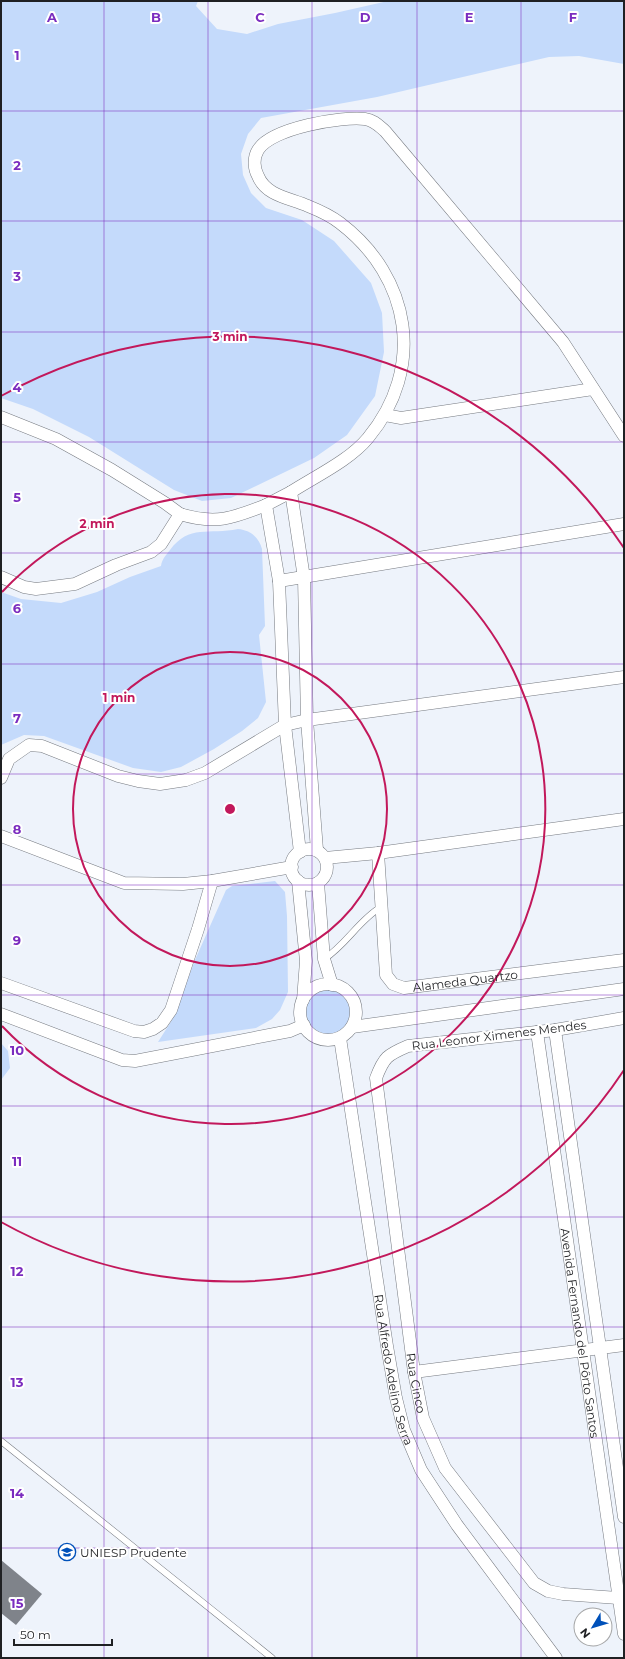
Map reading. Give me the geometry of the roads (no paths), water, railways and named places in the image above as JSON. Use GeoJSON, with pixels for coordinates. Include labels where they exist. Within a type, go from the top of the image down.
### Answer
{"type":"FeatureCollection","features":[{"type":"Feature","properties":{"kind":"street"},"geometry":{"type":"LineString","coordinates":[[1,417],[56,439],[139,486],[180,514],[197,520],[213,520],[234,517],[266,504],[291,492],[349,454],[367,439],[385,415],[399,382],[405,348],[401,309],[387,275],[368,249],[340,223],[308,206],[284,198],[268,190],[258,178],[254,165],[258,150],[269,140],[282,132],[320,122],[365,119],[374,121],[385,132],[564,342],[624,436]]}},
{"type":"Feature","properties":{"kind":"street"},"geometry":{"type":"LineString","coordinates":[[385,415],[401,418],[593,389]]}},
{"type":"Feature","properties":{"kind":"street"},"geometry":{"type":"LineString","coordinates":[[291,492],[304,578],[307,720],[321,854],[327,865],[327,872],[318,883],[308,885],[298,880],[292,872],[292,861],[305,849],[321,854],[378,853],[624,819]]}},
{"type":"Feature","properties":{"kind":"street"},"geometry":{"type":"LineString","coordinates":[[266,504],[279,581],[285,725],[300,852]]}},
{"type":"Feature","properties":{"kind":"street"},"geometry":{"type":"LineString","coordinates":[[1,577],[24,587],[36,589],[75,584],[116,565],[151,552],[161,544],[180,514]]}},
{"type":"Feature","properties":{"kind":"street"},"geometry":{"type":"LineString","coordinates":[[279,581],[624,524]]}},
{"type":"Feature","properties":{"kind":"street"},"geometry":{"type":"LineString","coordinates":[[1,778],[9,759],[29,744],[42,746],[118,776],[138,781],[160,784],[186,780],[205,773],[285,725],[307,720],[624,676]]}},
{"type":"Feature","properties":{"kind":"street"},"geometry":{"type":"LineString","coordinates":[[1,836],[124,883],[183,884],[212,881],[292,867]]}},
{"type":"Feature","properties":{"kind":"street","name":"Alameda Quartzo"},"geometry":{"type":"LineString","coordinates":[[378,853],[386,975],[393,984],[404,988],[624,960]]}},
{"type":"Feature","properties":{"kind":"street"},"geometry":{"type":"LineString","coordinates":[[298,880],[306,961],[301,1017],[309,1032],[315,1037],[324,1040],[340,1038],[352,1027],[356,1009],[353,1000],[341,987],[323,985],[308,993],[303,1000]]}},
{"type":"Feature","properties":{"kind":"street"},"geometry":{"type":"LineString","coordinates":[[1,983],[134,1031],[144,1032],[153,1029],[162,1023],[171,1010],[212,881]]}},
{"type":"Feature","properties":{"kind":"street"},"geometry":{"type":"LineString","coordinates":[[318,883],[324,959],[332,985]]}},
{"type":"Feature","properties":{"kind":"street"},"geometry":{"type":"LineString","coordinates":[[352,1027],[624,989]]}},
{"type":"Feature","properties":{"kind":"street"},"geometry":{"type":"LineString","coordinates":[[1,1014],[122,1060],[134,1061],[290,1031],[304,1025]]}},
{"type":"Feature","properties":{"kind":"street","name":"Rua Leonor Ximenes Mendes"},"geometry":{"type":"LineString","coordinates":[[381,1065],[389,1054],[408,1046],[555,1030],[624,1018]]}},
{"type":"Feature","properties":{"kind":"street","name":"Avenida Fernando del Pôrto Santos"},"geometry":{"type":"LineString","coordinates":[[555,1030],[624,1517]]}},
{"type":"Feature","properties":{"kind":"street","name":"Avenida Fernando del Pôrto Santos"},"geometry":{"type":"LineString","coordinates":[[537,1032],[621,1600],[624,1634]]}},
{"type":"Feature","properties":{"kind":"street","name":"Rua Alfredo Adelino Serra"},"geometry":{"type":"LineString","coordinates":[[340,1038],[387,1346],[396,1398],[404,1430],[421,1470],[457,1524],[556,1658]]}},
{"type":"Feature","properties":{"kind":"street","name":"Rua Cinco"},"geometry":{"type":"LineString","coordinates":[[381,1065],[376,1078],[414,1372],[423,1418],[445,1468],[534,1583],[548,1591],[563,1594],[621,1600]]}},
{"type":"Feature","properties":{"kind":"street"},"geometry":{"type":"LineString","coordinates":[[414,1372],[624,1345]]}},
{"type":"Feature","properties":{"kind":"lane"},"geometry":{"type":"LineString","coordinates":[[324,959],[335,952],[372,913],[381,907]]}},
{"type":"Feature","properties":{"kind":"lane"},"geometry":{"type":"LineString","coordinates":[[1,1441],[272,1658]]}},
{"type":"Feature","properties":{"kind":"place","name":"UNIESP Prudente"},"geometry":{"type":"Point","coordinates":[67,1552]}}]}
